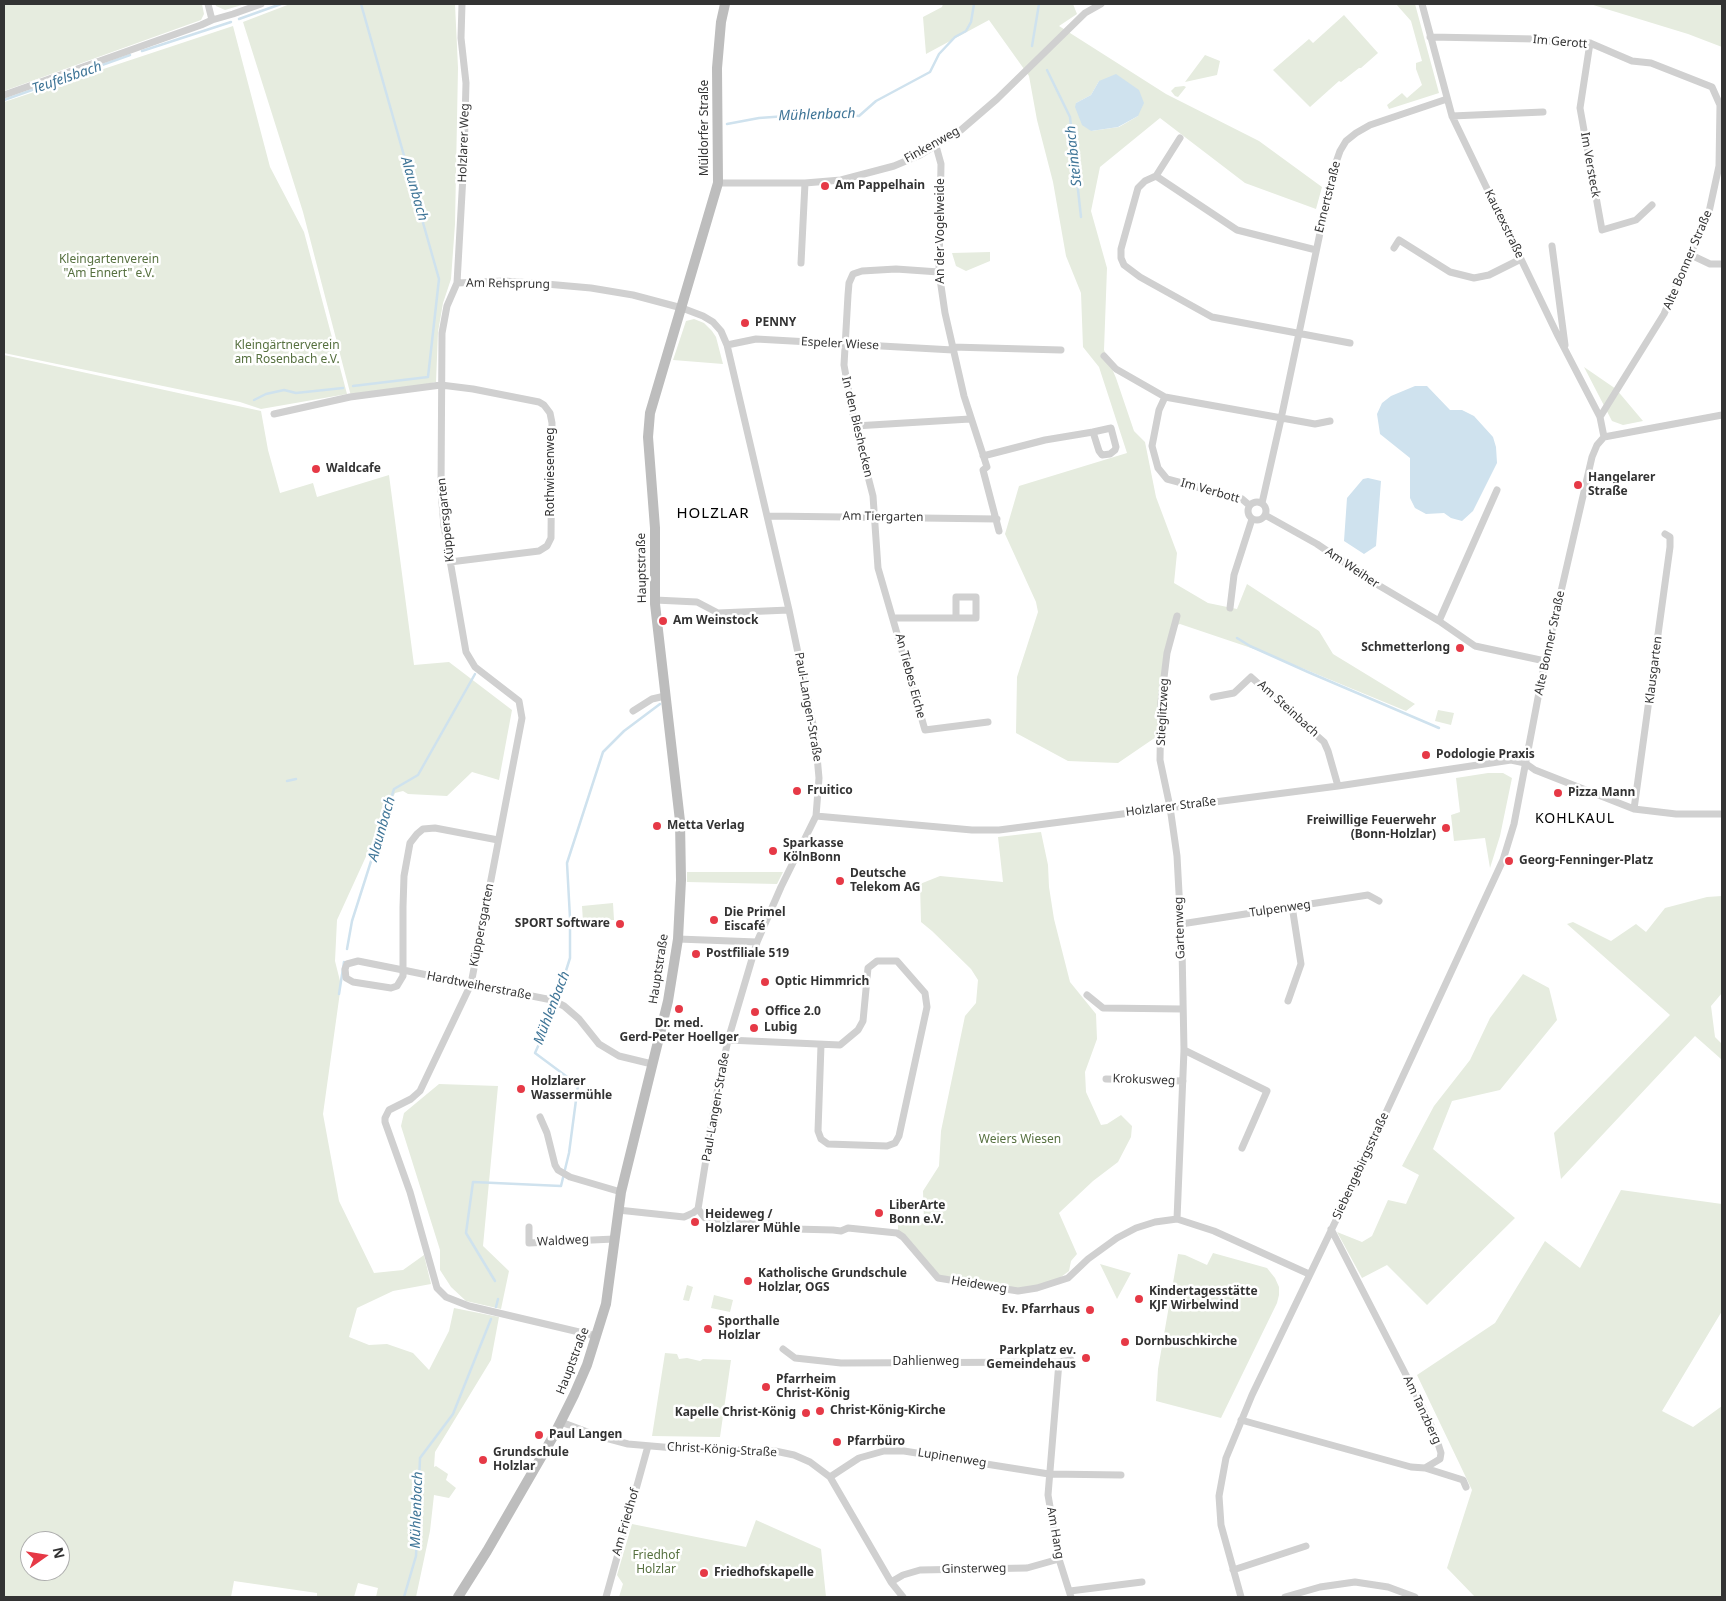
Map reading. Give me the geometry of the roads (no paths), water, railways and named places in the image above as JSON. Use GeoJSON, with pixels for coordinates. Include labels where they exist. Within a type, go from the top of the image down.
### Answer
{"type":"FeatureCollection","features":[{"type":"Feature","properties":{"kind":"main road","name":"Müldorfer Straße"},"geometry":{"type":"LineString","coordinates":[[682,308],[718,184],[717,68],[721,22],[725,4]]}},
{"type":"Feature","properties":{"kind":"main road","name":"Hauptstraße"},"geometry":{"type":"LineString","coordinates":[[458,1597],[487,1551],[561,1422],[587,1365],[606,1304],[620,1192],[668,1001],[678,939],[680,821],[655,600],[654,528],[648,425],[682,308]]}},
{"type":"Feature","properties":{"kind":"street"},"geometry":{"type":"LineString","coordinates":[[208,4],[212,20]]}},
{"type":"Feature","properties":{"kind":"street"},"geometry":{"type":"LineString","coordinates":[[4,95],[260,4]]}},
{"type":"Feature","properties":{"kind":"street","name":"Holzlarer Weg"},"geometry":{"type":"LineString","coordinates":[[457,283],[466,83],[461,38],[462,4]]}},
{"type":"Feature","properties":{"kind":"street","name":"Finkenweg"},"geometry":{"type":"LineString","coordinates":[[718,184],[805,183],[841,180],[879,170],[920,155],[961,130],[997,99],[1085,13],[1102,4]]}},
{"type":"Feature","properties":{"kind":"street","name":"Kautexstraße"},"geometry":{"type":"LineString","coordinates":[[1422,4],[1452,116],[1600,417],[1604,437]]}},
{"type":"Feature","properties":{"kind":"street","name":"Im Gerott"},"geometry":{"type":"LineString","coordinates":[[1430,37],[1536,39],[1590,43],[1632,61],[1650,63],[1712,87]]}},
{"type":"Feature","properties":{"kind":"street","name":"Im Versteck"},"geometry":{"type":"LineString","coordinates":[[1590,43],[1580,108],[1602,230],[1636,220],[1652,205]]}},
{"type":"Feature","properties":{"kind":"street","name":"Alte Bonner Straße"},"geometry":{"type":"LineString","coordinates":[[1600,417],[1664,314],[1692,255],[1709,212],[1719,166],[1720,106],[1712,87]]}},
{"type":"Feature","properties":{"kind":"street","name":"Ennertstraße"},"geometry":{"type":"LineString","coordinates":[[1262,503],[1333,171],[1340,151],[1346,141],[1356,132],[1370,125],[1447,99]]}},
{"type":"Feature","properties":{"kind":"street"},"geometry":{"type":"LineString","coordinates":[[1452,116],[1543,112]]}},
{"type":"Feature","properties":{"kind":"street"},"geometry":{"type":"LineString","coordinates":[[1180,138],[1156,176],[1145,181],[1138,188],[1121,249],[1121,258],[1124,264],[1140,277],[1212,317],[1350,343]]}},
{"type":"Feature","properties":{"kind":"street","name":"An der Vogelweide"},"geometry":{"type":"LineString","coordinates":[[936,146],[941,164],[939,272],[945,313],[970,419],[987,468],[983,470],[997,517]]}},
{"type":"Feature","properties":{"kind":"street"},"geometry":{"type":"LineString","coordinates":[[1156,176],[1237,230],[1316,250]]}},
{"type":"Feature","properties":{"kind":"street"},"geometry":{"type":"LineString","coordinates":[[801,263],[805,183]]}},
{"type":"Feature","properties":{"kind":"street"},"geometry":{"type":"LineString","coordinates":[[1394,248],[1399,240],[1450,272],[1474,278],[1489,275],[1521,259]]}},
{"type":"Feature","properties":{"kind":"street"},"geometry":{"type":"LineString","coordinates":[[1552,246],[1566,350]]}},
{"type":"Feature","properties":{"kind":"street"},"geometry":{"type":"LineString","coordinates":[[1692,255],[1710,264],[1722,264]]}},
{"type":"Feature","properties":{"kind":"street","name":"In den Bieshecken"},"geometry":{"type":"LineString","coordinates":[[874,517],[873,496],[855,426],[844,365],[849,283],[853,274],[862,271],[896,269],[939,272]]}},
{"type":"Feature","properties":{"kind":"street","name":"Am Rehsprung"},"geometry":{"type":"LineString","coordinates":[[441,385],[442,332],[447,306],[457,283],[510,281],[591,288],[633,295],[682,308]]}},
{"type":"Feature","properties":{"kind":"street","name":"Paul-Langen-Straße"},"geometry":{"type":"LineString","coordinates":[[682,308],[713,322],[721,331],[727,345],[789,610],[817,746],[819,778],[816,816],[757,942],[728,1040],[716,1097],[698,1209]]}},
{"type":"Feature","properties":{"kind":"street","name":"Espeler Wiese"},"geometry":{"type":"LineString","coordinates":[[727,345],[756,339],[845,345],[952,348]]}},
{"type":"Feature","properties":{"kind":"street"},"geometry":{"type":"LineString","coordinates":[[952,348],[1061,350]]}},
{"type":"Feature","properties":{"kind":"street"},"geometry":{"type":"LineString","coordinates":[[1104,356],[1116,369],[1165,398],[1314,424],[1330,421]]}},
{"type":"Feature","properties":{"kind":"street"},"geometry":{"type":"LineString","coordinates":[[274,414],[350,397],[441,385]]}},
{"type":"Feature","properties":{"kind":"street","name":"Rothwiesenweg"},"geometry":{"type":"LineString","coordinates":[[441,385],[473,388],[539,402],[550,413],[552,423],[551,538],[547,546],[539,551],[450,562]]}},
{"type":"Feature","properties":{"kind":"street","name":"Küppersgarten"},"geometry":{"type":"LineString","coordinates":[[441,385],[441,491],[450,562],[466,652],[476,667],[519,700],[521,728],[471,984],[420,1091],[411,1099],[390,1110],[385,1118],[385,1127],[410,1192],[437,1288],[446,1297],[469,1306],[596,1336]]}},
{"type":"Feature","properties":{"kind":"street","name":"Im Verbott"},"geometry":{"type":"LineString","coordinates":[[1165,398],[1159,410],[1152,446],[1158,468],[1167,479],[1242,499],[1250,505]]}},
{"type":"Feature","properties":{"kind":"street"},"geometry":{"type":"LineString","coordinates":[[1604,437],[1722,415]]}},
{"type":"Feature","properties":{"kind":"street"},"geometry":{"type":"LineString","coordinates":[[855,426],[970,419]]}},
{"type":"Feature","properties":{"kind":"street"},"geometry":{"type":"LineString","coordinates":[[983,456],[1045,440],[1093,432]]}},
{"type":"Feature","properties":{"kind":"street","name":"Alte Bonner Straße"},"geometry":{"type":"LineString","coordinates":[[1525,763],[1545,661],[1592,457],[1597,445],[1604,437]]}},
{"type":"Feature","properties":{"kind":"street"},"geometry":{"type":"LineString","coordinates":[[1439,621],[1497,490]]}},
{"type":"Feature","properties":{"kind":"street"},"geometry":{"type":"LineString","coordinates":[[1255,502],[1262,503],[1266,509],[1266,515],[1258,520],[1252,519],[1248,513],[1250,505],[1255,502]]}},
{"type":"Feature","properties":{"kind":"street","name":"Am Weiher"},"geometry":{"type":"LineString","coordinates":[[1266,515],[1317,544],[1373,582],[1439,621],[1475,646],[1545,661]]}},
{"type":"Feature","properties":{"kind":"street","name":"Am Tiergarten"},"geometry":{"type":"LineString","coordinates":[[768,516],[997,517]]}},
{"type":"Feature","properties":{"kind":"street","name":"An Tiebes Eiche"},"geometry":{"type":"LineString","coordinates":[[874,517],[878,568],[925,730],[988,722]]}},
{"type":"Feature","properties":{"kind":"street"},"geometry":{"type":"LineString","coordinates":[[997,517],[999,531]]}},
{"type":"Feature","properties":{"kind":"street"},"geometry":{"type":"LineString","coordinates":[[1230,608],[1234,575],[1252,519]]}},
{"type":"Feature","properties":{"kind":"street","name":"Klausgarten"},"geometry":{"type":"LineString","coordinates":[[1634,808],[1670,547],[1670,537],[1666,534]]}},
{"type":"Feature","properties":{"kind":"street"},"geometry":{"type":"LineString","coordinates":[[655,600],[697,602],[718,613],[789,610]]}},
{"type":"Feature","properties":{"kind":"street","name":"Stieglitzweg"},"geometry":{"type":"LineString","coordinates":[[1170,807],[1160,760],[1161,702],[1167,653],[1176,616]]}},
{"type":"Feature","properties":{"kind":"street","name":"An Tiebes Eiche"},"geometry":{"type":"LineString","coordinates":[[894,618],[956,618]]}},
{"type":"Feature","properties":{"kind":"street","name":"Am Steinbach"},"geometry":{"type":"LineString","coordinates":[[1213,697],[1234,693],[1251,676],[1324,742],[1338,786]]}},
{"type":"Feature","properties":{"kind":"street"},"geometry":{"type":"LineString","coordinates":[[633,711],[652,699],[665,696]]}},
{"type":"Feature","properties":{"kind":"street","name":"Holzlarer Straße"},"geometry":{"type":"LineString","coordinates":[[816,816],[972,830],[998,830],[1338,786],[1495,762],[1512,760],[1525,763]]}},
{"type":"Feature","properties":{"kind":"street"},"geometry":{"type":"LineString","coordinates":[[1525,763],[1535,770],[1634,808],[1676,814],[1722,814]]}},
{"type":"Feature","properties":{"kind":"street","name":"Siebengebirgsstraße"},"geometry":{"type":"LineString","coordinates":[[1242,1597],[1221,1525],[1219,1496],[1226,1458],[1241,1420],[1503,860],[1514,824],[1525,763]]}},
{"type":"Feature","properties":{"kind":"street","name":"Gartenweg"},"geometry":{"type":"LineString","coordinates":[[1170,807],[1177,856],[1181,924],[1184,1050],[1177,1219]]}},
{"type":"Feature","properties":{"kind":"street"},"geometry":{"type":"LineString","coordinates":[[403,970],[404,876],[410,843],[416,834],[423,829],[435,828],[498,840]]}},
{"type":"Feature","properties":{"kind":"street","name":"Tulpenweg"},"geometry":{"type":"LineString","coordinates":[[1181,924],[1368,895],[1379,901]]}},
{"type":"Feature","properties":{"kind":"street"},"geometry":{"type":"LineString","coordinates":[[1288,1001],[1301,964],[1292,906]]}},
{"type":"Feature","properties":{"kind":"street"},"geometry":{"type":"LineString","coordinates":[[678,939],[757,942]]}},
{"type":"Feature","properties":{"kind":"street","name":"Hardtweiherstraße"},"geometry":{"type":"LineString","coordinates":[[403,970],[403,976],[399,983],[396,987],[391,988],[353,982],[346,978],[345,973],[347,964],[358,961],[403,970],[471,984],[552,1000],[564,1006],[579,1019],[599,1044],[619,1056],[652,1064]]}},
{"type":"Feature","properties":{"kind":"street"},"geometry":{"type":"LineString","coordinates":[[728,1040],[840,1045],[858,1030],[862,1021],[868,968],[877,961],[897,961],[925,993],[927,1006],[899,1136],[895,1144],[887,1146],[828,1144],[821,1139],[818,1131],[821,1045]]}},
{"type":"Feature","properties":{"kind":"street"},"geometry":{"type":"LineString","coordinates":[[1087,995],[1104,1008],[1182,1010]]}},
{"type":"Feature","properties":{"kind":"street"},"geometry":{"type":"LineString","coordinates":[[1184,1050],[1267,1091],[1242,1148]]}},
{"type":"Feature","properties":{"kind":"street","name":"Krokusweg"},"geometry":{"type":"LineString","coordinates":[[1106,1079],[1183,1081]]}},
{"type":"Feature","properties":{"kind":"street"},"geometry":{"type":"LineString","coordinates":[[540,1117],[558,1170],[570,1177],[620,1192]]}},
{"type":"Feature","properties":{"kind":"street"},"geometry":{"type":"LineString","coordinates":[[618,1210],[684,1217],[698,1209]]}},
{"type":"Feature","properties":{"kind":"street","name":"Heideweg"},"geometry":{"type":"LineString","coordinates":[[698,1209],[705,1218],[718,1222],[772,1224],[789,1226],[795,1229],[841,1231],[848,1228],[897,1233],[903,1237],[938,1278],[1018,1291],[1037,1288],[1068,1278],[1088,1259],[1117,1238],[1136,1228],[1155,1222],[1177,1219],[1214,1231],[1309,1274]]}},
{"type":"Feature","properties":{"kind":"street","name":"Waldweg"},"geometry":{"type":"LineString","coordinates":[[529,1227],[529,1243],[614,1239]]}},
{"type":"Feature","properties":{"kind":"street","name":"Am Tanzberg"},"geometry":{"type":"LineString","coordinates":[[1331,1229],[1435,1434],[1441,1453],[1440,1459],[1425,1468]]}},
{"type":"Feature","properties":{"kind":"street","name":"Dahlienweg"},"geometry":{"type":"LineString","coordinates":[[783,1349],[795,1358],[841,1363],[1059,1362],[1072,1360]]}},
{"type":"Feature","properties":{"kind":"street","name":"Am Hang"},"geometry":{"type":"LineString","coordinates":[[1059,1362],[1048,1495],[1059,1559],[1070,1594],[1142,1582]]}},
{"type":"Feature","properties":{"kind":"street"},"geometry":{"type":"LineString","coordinates":[[1241,1420],[1411,1467],[1425,1468],[1463,1480],[1466,1487]]}},
{"type":"Feature","properties":{"kind":"street","name":"Christ-König-Straße"},"geometry":{"type":"LineString","coordinates":[[561,1422],[628,1444],[775,1451],[794,1455],[810,1462],[830,1476],[891,1582],[903,1597]]}},
{"type":"Feature","properties":{"kind":"street","name":"Am Friedhof"},"geometry":{"type":"LineString","coordinates":[[606,1597],[648,1446]]}},
{"type":"Feature","properties":{"kind":"street","name":"Lupinenweg"},"geometry":{"type":"LineString","coordinates":[[830,1476],[859,1458],[884,1451],[904,1451],[1049,1474]]}},
{"type":"Feature","properties":{"kind":"street"},"geometry":{"type":"LineString","coordinates":[[1049,1474],[1121,1475]]}},
{"type":"Feature","properties":{"kind":"street"},"geometry":{"type":"LineString","coordinates":[[1233,1570],[1306,1546]]}},
{"type":"Feature","properties":{"kind":"street","name":"Ginsterweg"},"geometry":{"type":"LineString","coordinates":[[891,1582],[902,1575],[920,1570],[1027,1568],[1059,1559]]}},
{"type":"Feature","properties":{"kind":"street"},"geometry":{"type":"LineString","coordinates":[[1284,1597],[1320,1586],[1355,1582],[1388,1587],[1416,1597]]}},
{"type":"Feature","properties":{"kind":"water"},"geometry":{"type":"Polygon","coordinates":[[[1116,74],[1139,90],[1144,103],[1138,116],[1118,127],[1091,131],[1082,125],[1075,107],[1076,103],[1091,95],[1099,81],[1116,74]]]}},
{"type":"Feature","properties":{"kind":"water"},"geometry":{"type":"Polygon","coordinates":[[[1415,386],[1427,386],[1450,410],[1462,410],[1474,416],[1493,437],[1497,463],[1473,511],[1462,521],[1451,518],[1444,513],[1426,514],[1415,508],[1410,498],[1410,458],[1380,434],[1377,414],[1382,403],[1391,396],[1415,386]]]}},
{"type":"Feature","properties":{"kind":"water"},"geometry":{"type":"Polygon","coordinates":[[[1368,478],[1381,481],[1376,546],[1364,554],[1344,541],[1347,498],[1363,479],[1368,478]]]}},
{"type":"Feature","properties":{"kind":"waterway","name":"Teufelsbach"},"geometry":{"type":"LineString","coordinates":[[239,19],[281,4]]}},
{"type":"Feature","properties":{"kind":"waterway","name":"Alaunbach"},"geometry":{"type":"LineString","coordinates":[[353,386],[428,377],[439,279],[361,4]]}},
{"type":"Feature","properties":{"kind":"waterway","name":"Mühlenbach"},"geometry":{"type":"LineString","coordinates":[[727,124],[759,118],[829,113],[859,116],[876,101],[930,72],[939,54],[955,37],[966,31],[971,22],[974,4]]}},
{"type":"Feature","properties":{"kind":"waterway","name":"Steinbach"},"geometry":{"type":"LineString","coordinates":[[1032,46],[1039,4]]}},
{"type":"Feature","properties":{"kind":"waterway","name":"Teufelsbach"},"geometry":{"type":"LineString","coordinates":[[142,51],[231,22]]}},
{"type":"Feature","properties":{"kind":"waterway","name":"Teufelsbach"},"geometry":{"type":"LineString","coordinates":[[4,100],[130,55]]}},
{"type":"Feature","properties":{"kind":"waterway","name":"Steinbach"},"geometry":{"type":"LineString","coordinates":[[1047,70],[1070,117],[1081,217]]}},
{"type":"Feature","properties":{"kind":"waterway"},"geometry":{"type":"LineString","coordinates":[[254,400],[266,394],[284,390],[296,393],[343,388]]}},
{"type":"Feature","properties":{"kind":"waterway"},"geometry":{"type":"LineString","coordinates":[[1237,638],[1250,646],[1308,672],[1439,728]]}},
{"type":"Feature","properties":{"kind":"waterway","name":"Alaunbach"},"geometry":{"type":"LineString","coordinates":[[347,949],[352,921],[394,789],[418,775],[475,674]]}},
{"type":"Feature","properties":{"kind":"waterway","name":"Mühlenbach"},"geometry":{"type":"LineString","coordinates":[[495,1281],[466,1233],[473,1182],[561,1186],[569,1153],[578,1085],[535,1053],[552,1015],[570,958],[567,863],[603,752],[624,731],[660,704]]}},
{"type":"Feature","properties":{"kind":"waterway"},"geometry":{"type":"LineString","coordinates":[[287,781],[296,779]]}},
{"type":"Feature","properties":{"kind":"waterway","name":"Alaunbach"},"geometry":{"type":"LineString","coordinates":[[339,994],[344,962]]}},
{"type":"Feature","properties":{"kind":"waterway","name":"Mühlenbach"},"geometry":{"type":"LineString","coordinates":[[496,1307],[498,1299]]}},
{"type":"Feature","properties":{"kind":"waterway","name":"Mühlenbach"},"geometry":{"type":"LineString","coordinates":[[404,1597],[416,1556],[420,1458],[453,1414],[491,1319]]}},
{"type":"Feature","properties":{"kind":"place","name":"Am Pappelhain"},"geometry":{"type":"Point","coordinates":[825,186]}},
{"type":"Feature","properties":{"kind":"place","name":"PENNY"},"geometry":{"type":"Point","coordinates":[745,323]}},
{"type":"Feature","properties":{"kind":"place","name":"Waldcafe"},"geometry":{"type":"Point","coordinates":[316,469]}},
{"type":"Feature","properties":{"kind":"place","name":"Hangelarer Straße"},"geometry":{"type":"Point","coordinates":[1578,485]}},
{"type":"Feature","properties":{"kind":"place","name":"Am Weinstock"},"geometry":{"type":"Point","coordinates":[663,621]}},
{"type":"Feature","properties":{"kind":"place","name":"Schmetterlong"},"geometry":{"type":"Point","coordinates":[1460,648]}},
{"type":"Feature","properties":{"kind":"place","name":"Podologie Praxis"},"geometry":{"type":"Point","coordinates":[1426,755]}},
{"type":"Feature","properties":{"kind":"place","name":"Fruitico"},"geometry":{"type":"Point","coordinates":[797,791]}},
{"type":"Feature","properties":{"kind":"place","name":"Pizza Mann"},"geometry":{"type":"Point","coordinates":[1558,793]}},
{"type":"Feature","properties":{"kind":"place","name":"Metta Verlag"},"geometry":{"type":"Point","coordinates":[657,826]}},
{"type":"Feature","properties":{"kind":"place","name":"Freiwillige Feuerwehr (Bonn-Holzlar)"},"geometry":{"type":"Point","coordinates":[1446,828]}},
{"type":"Feature","properties":{"kind":"place","name":"Sparkasse KölnBonn"},"geometry":{"type":"Point","coordinates":[773,851]}},
{"type":"Feature","properties":{"kind":"place","name":"Georg-Fenninger-Platz"},"geometry":{"type":"Point","coordinates":[1509,861]}},
{"type":"Feature","properties":{"kind":"place","name":"Deutsche Telekom AG"},"geometry":{"type":"Point","coordinates":[840,881]}},
{"type":"Feature","properties":{"kind":"place","name":"Die Primel Eiscafé"},"geometry":{"type":"Point","coordinates":[714,920]}},
{"type":"Feature","properties":{"kind":"place","name":"SPORT Software"},"geometry":{"type":"Point","coordinates":[620,924]}},
{"type":"Feature","properties":{"kind":"place","name":"Postfiliale 519"},"geometry":{"type":"Point","coordinates":[696,954]}},
{"type":"Feature","properties":{"kind":"place","name":"Optic Himmrich"},"geometry":{"type":"Point","coordinates":[765,982]}},
{"type":"Feature","properties":{"kind":"place","name":"Dr. med. Gerd-Peter Hoellger"},"geometry":{"type":"Point","coordinates":[679,1009]}},
{"type":"Feature","properties":{"kind":"place","name":"Office 2.0"},"geometry":{"type":"Point","coordinates":[755,1012]}},
{"type":"Feature","properties":{"kind":"place","name":"Lubig"},"geometry":{"type":"Point","coordinates":[754,1028]}},
{"type":"Feature","properties":{"kind":"place","name":"Holzlarer Wassermühle"},"geometry":{"type":"Point","coordinates":[521,1089]}},
{"type":"Feature","properties":{"kind":"place","name":"LiberArte Bonn e.V."},"geometry":{"type":"Point","coordinates":[879,1213]}},
{"type":"Feature","properties":{"kind":"place","name":"Heideweg / Holzlarer Mühle"},"geometry":{"type":"Point","coordinates":[695,1222]}},
{"type":"Feature","properties":{"kind":"place","name":"Katholische Grundschule Holzlar, OGS"},"geometry":{"type":"Point","coordinates":[748,1281]}},
{"type":"Feature","properties":{"kind":"place","name":"Kindertagesstätte KJF Wirbelwind"},"geometry":{"type":"Point","coordinates":[1139,1299]}},
{"type":"Feature","properties":{"kind":"place","name":"Ev. Pfarrhaus"},"geometry":{"type":"Point","coordinates":[1090,1310]}},
{"type":"Feature","properties":{"kind":"place","name":"Sporthalle Holzlar"},"geometry":{"type":"Point","coordinates":[708,1329]}},
{"type":"Feature","properties":{"kind":"place","name":"Dornbuschkirche"},"geometry":{"type":"Point","coordinates":[1125,1342]}},
{"type":"Feature","properties":{"kind":"place","name":"Parkplatz ev. Gemeindehaus"},"geometry":{"type":"Point","coordinates":[1086,1358]}},
{"type":"Feature","properties":{"kind":"place","name":"Pfarrheim Christ-König"},"geometry":{"type":"Point","coordinates":[766,1387]}},
{"type":"Feature","properties":{"kind":"place","name":"Christ-König-Kirche"},"geometry":{"type":"Point","coordinates":[820,1411]}},
{"type":"Feature","properties":{"kind":"place","name":"Kapelle Christ-König"},"geometry":{"type":"Point","coordinates":[806,1413]}},
{"type":"Feature","properties":{"kind":"place","name":"Paul Langen"},"geometry":{"type":"Point","coordinates":[539,1435]}},
{"type":"Feature","properties":{"kind":"place","name":"Pfarrbüro"},"geometry":{"type":"Point","coordinates":[837,1442]}},
{"type":"Feature","properties":{"kind":"place","name":"Grundschule Holzlar"},"geometry":{"type":"Point","coordinates":[483,1460]}},
{"type":"Feature","properties":{"kind":"place","name":"Friedhofskapelle"},"geometry":{"type":"Point","coordinates":[704,1573]}},
{"type":"Feature","properties":{"kind":"district","name":"HOLZLAR"},"geometry":{"type":"Point","coordinates":[713,514]}},
{"type":"Feature","properties":{"kind":"district","name":"KOHLKAUL"},"geometry":{"type":"Point","coordinates":[1575,819]}},
{"type":"Feature","properties":{"kind":"park label","name":"Kleingartenverein \"Am Ennert\" e.V."},"geometry":{"type":"Point","coordinates":[109,267]}},
{"type":"Feature","properties":{"kind":"park label","name":"Kleingärtnerverein am Rosenbach e.V."},"geometry":{"type":"Point","coordinates":[287,353]}},
{"type":"Feature","properties":{"kind":"park label","name":"Weiers Wiesen"},"geometry":{"type":"Point","coordinates":[1020,1140]}},
{"type":"Feature","properties":{"kind":"park label","name":"Friedhof Holzlar"},"geometry":{"type":"Point","coordinates":[656,1563]}}]}
